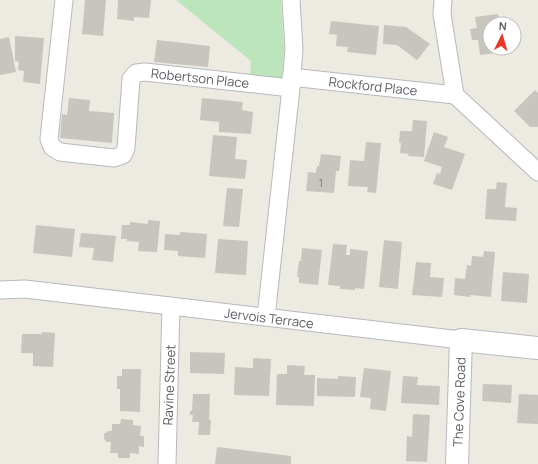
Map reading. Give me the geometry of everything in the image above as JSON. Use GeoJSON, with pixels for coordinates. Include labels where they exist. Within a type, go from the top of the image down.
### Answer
{"type":"FeatureCollection","features":[{"type":"Feature","properties":{"kind":"street","name":"Robertson Place"},"geometry":{"type":"LineString","coordinates":[[64,0],[49,139],[52,147],[60,152],[114,158],[122,155],[126,148],[132,79],[136,73],[145,72],[291,82]]}},
{"type":"Feature","properties":{"kind":"street"},"geometry":{"type":"LineString","coordinates":[[266,317],[294,49],[291,0]]}},
{"type":"Feature","properties":{"kind":"street"},"geometry":{"type":"LineString","coordinates":[[443,0],[442,14],[455,95],[538,172]]}},
{"type":"Feature","properties":{"kind":"street","name":"Rockford Place"},"geometry":{"type":"LineString","coordinates":[[291,82],[455,95]]}},
{"type":"Feature","properties":{"kind":"street"},"geometry":{"type":"LineString","coordinates":[[0,284],[25,289]]}},
{"type":"Feature","properties":{"kind":"street","name":"Jervois Terrace"},"geometry":{"type":"LineString","coordinates":[[0,290],[25,289],[538,348]]}},
{"type":"Feature","properties":{"kind":"street","name":"Ravine Street"},"geometry":{"type":"LineString","coordinates":[[166,464],[172,306]]}},
{"type":"Feature","properties":{"kind":"street","name":"The Cove Road"},"geometry":{"type":"LineString","coordinates":[[457,464],[461,340]]}},
{"type":"Feature","properties":{"kind":"green space"},"geometry":{"type":"Polygon","coordinates":[[[176,0],[281,0],[284,48],[282,81],[250,77],[251,61],[176,0]]]}},
{"type":"Feature","properties":{"kind":"building"},"geometry":{"type":"Polygon","coordinates":[[[85,0],[106,0],[103,36],[82,34],[85,0]]]}},
{"type":"Feature","properties":{"kind":"building"},"geometry":{"type":"Polygon","coordinates":[[[118,0],[151,0],[149,18],[134,17],[134,21],[117,19],[118,0]]]}},
{"type":"Feature","properties":{"kind":"building"},"geometry":{"type":"Polygon","coordinates":[[[498,14],[498,16],[483,16],[498,14]]]}},
{"type":"Feature","properties":{"kind":"building"},"geometry":{"type":"Polygon","coordinates":[[[482,16],[482,55],[480,55],[478,40],[472,40],[470,29],[477,28],[475,17],[482,16]]]}},
{"type":"Feature","properties":{"kind":"building"},"geometry":{"type":"Polygon","coordinates":[[[331,21],[379,26],[376,55],[347,52],[348,47],[336,46],[337,35],[329,34],[331,21]]]}},
{"type":"Feature","properties":{"kind":"building"},"geometry":{"type":"Polygon","coordinates":[[[384,25],[406,27],[430,44],[417,60],[397,45],[383,44],[384,25]]]}},
{"type":"Feature","properties":{"kind":"building"},"geometry":{"type":"Polygon","coordinates":[[[15,36],[44,38],[40,84],[23,82],[24,71],[18,70],[19,62],[15,61],[15,36]]]}},
{"type":"Feature","properties":{"kind":"building"},"geometry":{"type":"Polygon","coordinates":[[[9,37],[16,72],[0,75],[0,39],[9,37]]]}},
{"type":"Feature","properties":{"kind":"building"},"geometry":{"type":"Polygon","coordinates":[[[157,40],[210,46],[208,67],[154,62],[157,40]]]}},
{"type":"Feature","properties":{"kind":"building"},"geometry":{"type":"Polygon","coordinates":[[[535,90],[538,93],[538,127],[530,127],[514,111],[535,90]]]}},
{"type":"Feature","properties":{"kind":"building"},"geometry":{"type":"Polygon","coordinates":[[[69,98],[90,100],[89,111],[114,113],[112,143],[60,138],[62,114],[67,115],[69,98]]]}},
{"type":"Feature","properties":{"kind":"building"},"geometry":{"type":"Polygon","coordinates":[[[202,98],[243,102],[242,110],[253,112],[251,134],[219,132],[219,122],[200,120],[202,98]]]}},
{"type":"Feature","properties":{"kind":"building"},"geometry":{"type":"Polygon","coordinates":[[[413,120],[427,121],[424,157],[408,156],[409,154],[400,153],[400,131],[412,131],[413,120]]]}},
{"type":"Feature","properties":{"kind":"building"},"geometry":{"type":"Polygon","coordinates":[[[434,132],[448,137],[444,147],[465,154],[452,190],[433,184],[437,173],[440,174],[442,167],[424,161],[434,132]]]}},
{"type":"Feature","properties":{"kind":"building"},"geometry":{"type":"Polygon","coordinates":[[[213,135],[237,137],[235,159],[247,160],[245,179],[209,176],[213,135]]]}},
{"type":"Feature","properties":{"kind":"building"},"geometry":{"type":"Polygon","coordinates":[[[366,142],[381,143],[376,193],[367,192],[368,187],[348,186],[350,160],[364,161],[366,142]]]}},
{"type":"Feature","properties":{"kind":"building"},"geometry":{"type":"Polygon","coordinates":[[[321,154],[341,156],[339,171],[336,171],[334,193],[306,191],[308,172],[316,173],[321,154]]]}},
{"type":"Feature","properties":{"kind":"building"},"geometry":{"type":"Polygon","coordinates":[[[497,182],[507,183],[505,207],[517,208],[516,221],[485,219],[487,189],[496,189],[497,182]]]}},
{"type":"Feature","properties":{"kind":"building"},"geometry":{"type":"Polygon","coordinates":[[[227,188],[243,189],[239,227],[223,226],[227,188]]]}},
{"type":"Feature","properties":{"kind":"building"},"geometry":{"type":"Polygon","coordinates":[[[148,220],[160,221],[157,252],[138,251],[139,242],[121,239],[122,225],[130,225],[130,222],[148,224],[148,220]]]}},
{"type":"Feature","properties":{"kind":"building"},"geometry":{"type":"Polygon","coordinates":[[[36,225],[75,229],[72,257],[33,253],[36,225]]]}},
{"type":"Feature","properties":{"kind":"building"},"geometry":{"type":"Polygon","coordinates":[[[180,232],[207,234],[205,258],[178,256],[178,251],[164,250],[165,234],[180,235],[180,232]]]}},
{"type":"Feature","properties":{"kind":"building"},"geometry":{"type":"Polygon","coordinates":[[[81,233],[116,236],[113,262],[92,260],[94,248],[79,247],[81,233]]]}},
{"type":"Feature","properties":{"kind":"building"},"geometry":{"type":"Polygon","coordinates":[[[218,239],[248,241],[246,275],[215,273],[218,239]]]}},
{"type":"Feature","properties":{"kind":"building"},"geometry":{"type":"Polygon","coordinates":[[[384,240],[402,242],[398,289],[379,287],[384,240]]]}},
{"type":"Feature","properties":{"kind":"building"},"geometry":{"type":"Polygon","coordinates":[[[333,244],[347,245],[346,255],[350,255],[350,249],[368,251],[364,289],[340,289],[340,286],[328,285],[333,244]]]}},
{"type":"Feature","properties":{"kind":"building"},"geometry":{"type":"Polygon","coordinates":[[[302,248],[322,250],[318,285],[299,283],[299,277],[297,277],[299,261],[301,261],[302,248]]]}},
{"type":"Feature","properties":{"kind":"building"},"geometry":{"type":"Polygon","coordinates":[[[484,251],[495,252],[491,297],[454,295],[455,278],[465,279],[467,265],[471,266],[472,256],[483,257],[484,251]]]}},
{"type":"Feature","properties":{"kind":"building"},"geometry":{"type":"Polygon","coordinates":[[[416,262],[431,263],[430,277],[444,278],[442,297],[412,295],[416,262]]]}},
{"type":"Feature","properties":{"kind":"building"},"geometry":{"type":"Polygon","coordinates":[[[503,272],[529,274],[527,303],[501,301],[503,272]]]}},
{"type":"Feature","properties":{"kind":"building"},"geometry":{"type":"Polygon","coordinates":[[[42,332],[55,333],[53,367],[33,366],[33,353],[21,353],[22,334],[42,334],[42,332]]]}},
{"type":"Feature","properties":{"kind":"building"},"geometry":{"type":"Polygon","coordinates":[[[190,352],[225,353],[224,374],[190,373],[190,352]]]}},
{"type":"Feature","properties":{"kind":"building"},"geometry":{"type":"Polygon","coordinates":[[[253,358],[271,359],[269,396],[234,395],[235,367],[253,368],[253,358]]]}},
{"type":"Feature","properties":{"kind":"building"},"geometry":{"type":"Polygon","coordinates":[[[287,365],[305,366],[304,375],[315,375],[314,406],[276,405],[277,374],[287,374],[287,365]]]}},
{"type":"Feature","properties":{"kind":"building"},"geometry":{"type":"Polygon","coordinates":[[[364,368],[391,371],[386,411],[370,409],[371,398],[360,397],[364,368]]]}},
{"type":"Feature","properties":{"kind":"building"},"geometry":{"type":"Polygon","coordinates":[[[122,369],[141,369],[140,412],[120,411],[120,389],[117,389],[117,376],[122,376],[122,369]]]}},
{"type":"Feature","properties":{"kind":"building"},"geometry":{"type":"Polygon","coordinates":[[[338,376],[356,377],[355,397],[317,396],[317,378],[338,379],[338,376]]]}},
{"type":"Feature","properties":{"kind":"building"},"geometry":{"type":"Polygon","coordinates":[[[403,376],[418,377],[417,385],[440,386],[439,405],[401,403],[403,376]]]}},
{"type":"Feature","properties":{"kind":"building"},"geometry":{"type":"Polygon","coordinates":[[[483,384],[512,385],[511,403],[482,401],[483,384]]]}},
{"type":"Feature","properties":{"kind":"building"},"geometry":{"type":"Polygon","coordinates":[[[193,394],[210,394],[210,435],[198,435],[199,422],[192,422],[193,415],[190,415],[190,411],[192,411],[193,394]]]}},
{"type":"Feature","properties":{"kind":"building"},"geometry":{"type":"Polygon","coordinates":[[[519,394],[538,395],[538,424],[517,423],[519,394]]]}},
{"type":"Feature","properties":{"kind":"building"},"geometry":{"type":"Polygon","coordinates":[[[413,414],[430,415],[427,462],[406,461],[407,436],[412,437],[413,414]]]}},
{"type":"Feature","properties":{"kind":"building"},"geometry":{"type":"Polygon","coordinates":[[[121,419],[133,420],[133,425],[141,426],[140,436],[144,436],[144,447],[139,446],[139,454],[130,453],[130,458],[118,458],[118,453],[110,453],[111,442],[107,442],[104,439],[104,434],[108,431],[112,431],[112,424],[120,424],[121,419]]]}},
{"type":"Feature","properties":{"kind":"building"},"geometry":{"type":"Polygon","coordinates":[[[217,447],[291,456],[291,464],[215,464],[217,447]]]}}]}
